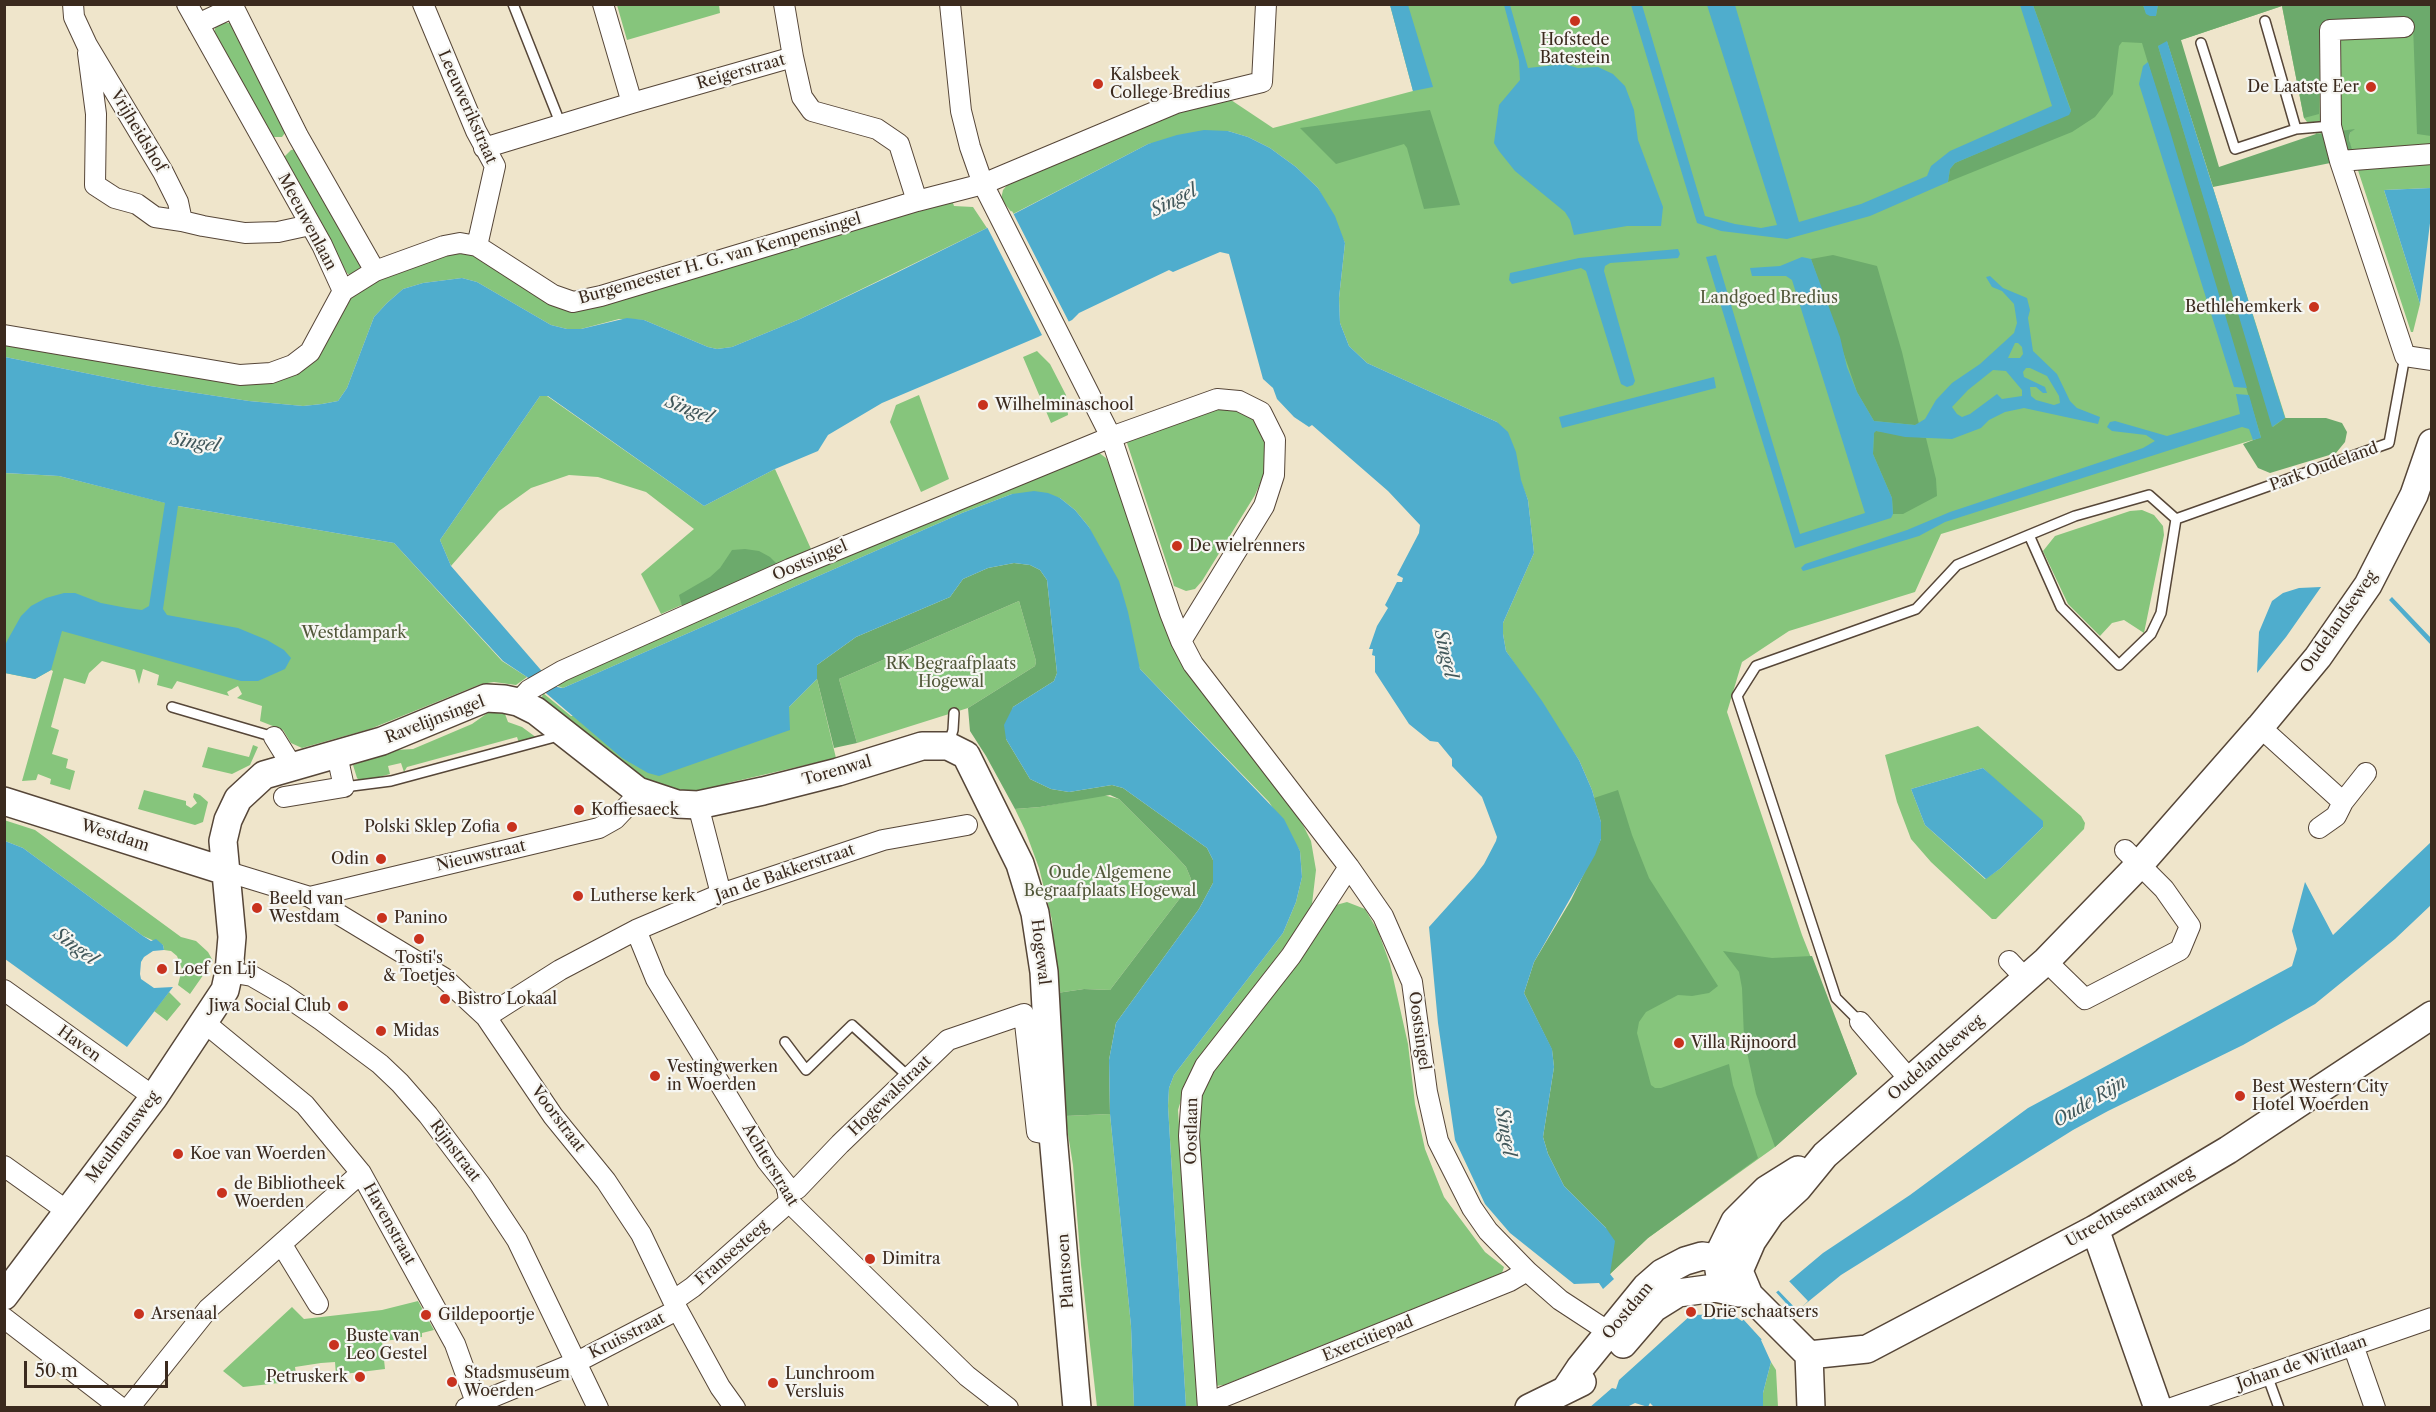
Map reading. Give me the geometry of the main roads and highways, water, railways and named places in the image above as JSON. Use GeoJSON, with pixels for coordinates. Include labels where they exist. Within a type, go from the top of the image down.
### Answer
{"type":"FeatureCollection","features":[{"type":"Feature","properties":{"kind":"water"},"geometry":{"type":"Polygon","coordinates":[[[1390,5],[1408,5],[1433,87],[1413,91],[1390,5]]]}},
{"type":"Feature","properties":{"kind":"water"},"geometry":{"type":"Polygon","coordinates":[[[1504,5],[1510,5],[1528,68],[1564,64],[1578,68],[1598,67],[1613,74],[1625,86],[1634,110],[1638,140],[1663,207],[1661,226],[1627,226],[1574,235],[1565,212],[1515,171],[1499,151],[1494,143],[1499,105],[1520,80],[1519,61],[1504,5]]]}},
{"type":"Feature","properties":{"kind":"water"},"geometry":{"type":"Polygon","coordinates":[[[1631,5],[1642,5],[1705,216],[1735,224],[1761,228],[1777,225],[1707,5],[1735,5],[1799,222],[1861,204],[1927,176],[1931,166],[1950,151],[2052,106],[2020,5],[2033,5],[2071,111],[2069,115],[1955,163],[1950,169],[1948,182],[1870,216],[1787,239],[1721,231],[1697,223],[1631,5]]]}},
{"type":"Feature","properties":{"kind":"water"},"geometry":{"type":"Polygon","coordinates":[[[2143,5],[2158,5],[2156,16],[2146,14],[2143,5]]]}},
{"type":"Feature","properties":{"kind":"water"},"geometry":{"type":"Polygon","coordinates":[[[2167,41],[2285,418],[2272,427],[2158,46],[2167,41]]]}},
{"type":"Feature","properties":{"kind":"water"},"geometry":{"type":"Polygon","coordinates":[[[2148,62],[2247,388],[2234,387],[2139,84],[2143,66],[2148,62]]]}},
{"type":"Feature","properties":{"kind":"water","name":"Singel"},"geometry":{"type":"Polygon","coordinates":[[[1204,130],[1228,131],[1248,137],[1270,148],[1296,167],[1318,188],[1335,216],[1345,243],[1339,298],[1340,323],[1349,346],[1367,363],[1497,422],[1508,432],[1516,452],[1521,480],[1528,500],[1534,553],[1503,623],[1506,651],[1542,701],[1579,760],[1592,790],[1601,822],[1601,839],[1595,855],[1534,962],[1524,993],[1552,1049],[1554,1067],[1543,1137],[1548,1154],[1564,1186],[1606,1228],[1615,1241],[1610,1274],[1614,1279],[1603,1289],[1599,1283],[1574,1284],[1510,1233],[1485,1204],[1455,1140],[1438,1023],[1429,927],[1484,864],[1497,837],[1482,797],[1452,766],[1452,759],[1438,742],[1430,741],[1409,724],[1375,672],[1375,656],[1372,655],[1373,649],[1369,649],[1377,626],[1388,608],[1385,605],[1397,582],[1402,582],[1403,578],[1397,575],[1419,533],[1420,525],[1388,491],[1312,425],[1309,427],[1294,417],[1277,399],[1273,388],[1263,379],[1229,254],[1220,252],[1173,272],[1169,270],[1079,313],[1072,320],[1038,337],[882,403],[828,435],[818,451],[775,469],[704,506],[548,396],[540,396],[440,540],[451,566],[540,669],[557,687],[563,688],[962,513],[1012,494],[1034,491],[1048,493],[1060,498],[1075,510],[1089,527],[1119,581],[1140,669],[1284,819],[1300,851],[1302,877],[1296,902],[1283,933],[1174,1075],[1169,1088],[1168,1106],[1186,1407],[1134,1407],[1131,1326],[1110,1114],[1109,1060],[1116,1023],[1199,909],[1213,883],[1213,860],[1207,848],[1123,788],[1112,785],[1069,792],[1051,789],[1030,779],[1006,739],[1004,725],[1013,707],[1054,681],[1057,673],[1047,580],[1040,570],[1030,565],[1014,563],[988,568],[963,579],[950,597],[856,637],[817,665],[817,679],[789,707],[790,730],[659,776],[648,773],[622,758],[527,677],[503,661],[394,543],[178,506],[163,609],[167,615],[238,628],[267,640],[284,650],[291,658],[285,669],[258,681],[241,681],[62,631],[51,670],[35,679],[5,673],[7,641],[21,616],[31,606],[46,598],[64,593],[75,593],[101,603],[127,608],[142,610],[149,606],[165,503],[59,476],[5,473],[5,357],[150,386],[249,401],[303,406],[322,404],[338,401],[347,388],[374,317],[387,303],[403,289],[423,283],[462,278],[477,282],[551,325],[567,329],[581,329],[627,318],[644,320],[708,347],[717,349],[732,347],[800,319],[890,276],[1148,144],[1204,130]]]}},
{"type":"Feature","properties":{"kind":"water"},"geometry":{"type":"Polygon","coordinates":[[[2431,188],[2431,215],[2420,304],[2384,190],[2431,188]]]}},
{"type":"Feature","properties":{"kind":"water"},"geometry":{"type":"Polygon","coordinates":[[[1678,249],[1680,254],[1678,258],[1610,263],[1605,266],[1604,271],[1635,381],[1633,385],[1627,387],[1621,384],[1586,271],[1581,268],[1512,284],[1509,280],[1510,273],[1579,258],[1678,249]]]}},
{"type":"Feature","properties":{"kind":"water"},"geometry":{"type":"Polygon","coordinates":[[[1716,255],[1800,534],[1865,513],[1792,280],[1786,276],[1752,276],[1750,268],[1780,266],[1802,257],[1811,259],[1840,337],[1847,367],[1857,392],[1874,421],[1915,425],[1925,419],[1936,400],[1952,383],[1980,364],[2014,333],[2017,323],[2014,304],[2002,291],[1992,287],[1986,277],[1990,276],[2003,288],[2027,298],[2033,351],[2057,374],[2070,401],[2077,408],[2100,417],[2098,424],[2024,408],[2005,412],[1989,420],[1981,428],[1952,439],[1905,437],[1876,431],[1873,454],[1892,498],[1891,518],[1795,548],[1706,257],[1716,255]],[[2015,343],[2008,358],[2020,358],[2023,354],[2022,347],[2015,343]],[[2026,368],[2023,372],[2024,377],[2045,387],[2047,393],[2043,393],[2036,387],[2030,387],[2031,396],[2036,400],[2054,405],[2060,403],[2059,396],[2047,376],[2030,368],[2026,368]],[[1993,370],[1968,390],[1952,407],[1962,417],[1970,414],[1997,394],[2002,399],[2022,396],[2022,390],[2006,371],[1993,370]]]}},
{"type":"Feature","properties":{"kind":"water"},"geometry":{"type":"Polygon","coordinates":[[[1714,377],[1716,388],[1562,428],[1559,417],[1714,377]]]}},
{"type":"Feature","properties":{"kind":"water"},"geometry":{"type":"Polygon","coordinates":[[[2236,394],[2249,395],[2261,438],[2253,440],[2249,429],[2242,427],[1945,522],[1919,536],[1807,570],[1803,571],[1801,568],[1805,564],[1907,530],[1950,512],[2143,448],[2155,441],[2146,435],[2112,431],[2107,427],[2110,422],[2115,421],[2167,436],[2240,414],[2236,394]]]}},
{"type":"Feature","properties":{"kind":"water"},"geometry":{"type":"Polygon","coordinates":[[[2321,587],[2257,673],[2259,632],[2272,601],[2283,593],[2299,588],[2321,587]]]}},
{"type":"Feature","properties":{"kind":"water"},"geometry":{"type":"Polygon","coordinates":[[[2392,597],[2431,638],[2431,645],[2389,600],[2392,597]]]}},
{"type":"Feature","properties":{"kind":"water"},"geometry":{"type":"Polygon","coordinates":[[[1983,768],[2043,821],[2043,827],[2001,868],[1986,879],[1925,825],[1911,789],[1983,768]]]}},
{"type":"Feature","properties":{"kind":"water","name":"Singel"},"geometry":{"type":"Polygon","coordinates":[[[5,841],[23,848],[143,936],[151,941],[156,939],[163,945],[164,950],[153,951],[144,957],[141,962],[141,979],[154,988],[173,987],[127,1047],[5,959],[5,841]]]}},
{"type":"Feature","properties":{"kind":"water","name":"Oude Rijn"},"geometry":{"type":"Polygon","coordinates":[[[2431,842],[2431,905],[2395,939],[2315,1004],[2243,1045],[2073,1130],[1841,1275],[1761,1340],[1771,1362],[1763,1393],[1763,1407],[1655,1408],[1650,1403],[1648,1407],[1635,1403],[1627,1407],[1589,1408],[1612,1388],[1616,1389],[1619,1380],[1691,1315],[1731,1314],[1742,1321],[1823,1253],[1910,1195],[2028,1108],[2292,966],[2297,949],[2292,931],[2305,882],[2333,935],[2431,842]]]}},
{"type":"Feature","properties":{"kind":"place","name":"Hofstede Batestein"},"geometry":{"type":"Point","coordinates":[1575,21]}},
{"type":"Feature","properties":{"kind":"place","name":"Kalsbeek College Bredius"},"geometry":{"type":"Point","coordinates":[1098,84]}},
{"type":"Feature","properties":{"kind":"place","name":"De Laatste Eer"},"geometry":{"type":"Point","coordinates":[2371,87]}},
{"type":"Feature","properties":{"kind":"place","name":"Bethlehemkerk"},"geometry":{"type":"Point","coordinates":[2314,307]}},
{"type":"Feature","properties":{"kind":"place","name":"Wilhelminaschool"},"geometry":{"type":"Point","coordinates":[983,405]}},
{"type":"Feature","properties":{"kind":"place","name":"De wielrenners"},"geometry":{"type":"Point","coordinates":[1177,546]}},
{"type":"Feature","properties":{"kind":"place","name":"Koffiesaeck"},"geometry":{"type":"Point","coordinates":[579,810]}},
{"type":"Feature","properties":{"kind":"place","name":"Polski Sklep Zofia"},"geometry":{"type":"Point","coordinates":[512,827]}},
{"type":"Feature","properties":{"kind":"place","name":"Odin"},"geometry":{"type":"Point","coordinates":[381,859]}},
{"type":"Feature","properties":{"kind":"place","name":"Lutherse kerk"},"geometry":{"type":"Point","coordinates":[578,896]}},
{"type":"Feature","properties":{"kind":"place","name":"Beeld van Westdam"},"geometry":{"type":"Point","coordinates":[257,908]}},
{"type":"Feature","properties":{"kind":"place","name":"Panino"},"geometry":{"type":"Point","coordinates":[382,918]}},
{"type":"Feature","properties":{"kind":"place","name":"Tosti's & Toetjes"},"geometry":{"type":"Point","coordinates":[419,939]}},
{"type":"Feature","properties":{"kind":"place","name":"Loef en Lij"},"geometry":{"type":"Point","coordinates":[162,969]}},
{"type":"Feature","properties":{"kind":"place","name":"Bistro Lokaal"},"geometry":{"type":"Point","coordinates":[445,999]}},
{"type":"Feature","properties":{"kind":"place","name":"Jiwa Social Club"},"geometry":{"type":"Point","coordinates":[343,1006]}},
{"type":"Feature","properties":{"kind":"place","name":"Midas"},"geometry":{"type":"Point","coordinates":[381,1031]}},
{"type":"Feature","properties":{"kind":"place","name":"Villa Rijnoord"},"geometry":{"type":"Point","coordinates":[1679,1043]}},
{"type":"Feature","properties":{"kind":"place","name":"Vestingwerken in Woerden"},"geometry":{"type":"Point","coordinates":[655,1076]}},
{"type":"Feature","properties":{"kind":"place","name":"Best Western City Hotel Woerden"},"geometry":{"type":"Point","coordinates":[2240,1096]}},
{"type":"Feature","properties":{"kind":"place","name":"Koe van Woerden"},"geometry":{"type":"Point","coordinates":[178,1154]}},
{"type":"Feature","properties":{"kind":"place","name":"de Bibliotheek Woerden"},"geometry":{"type":"Point","coordinates":[222,1193]}},
{"type":"Feature","properties":{"kind":"place","name":"Dimitra"},"geometry":{"type":"Point","coordinates":[870,1259]}},
{"type":"Feature","properties":{"kind":"place","name":"Drie schaatsers"},"geometry":{"type":"Point","coordinates":[1691,1312]}},
{"type":"Feature","properties":{"kind":"place","name":"Arsenaal"},"geometry":{"type":"Point","coordinates":[139,1314]}},
{"type":"Feature","properties":{"kind":"place","name":"Gildepoortje"},"geometry":{"type":"Point","coordinates":[426,1315]}},
{"type":"Feature","properties":{"kind":"place","name":"Buste van Leo Gestel"},"geometry":{"type":"Point","coordinates":[334,1345]}},
{"type":"Feature","properties":{"kind":"place","name":"Petruskerk"},"geometry":{"type":"Point","coordinates":[360,1377]}},
{"type":"Feature","properties":{"kind":"place","name":"Stadsmuseum Woerden"},"geometry":{"type":"Point","coordinates":[452,1382]}},
{"type":"Feature","properties":{"kind":"place","name":"Lunchroom Versluis"},"geometry":{"type":"Point","coordinates":[773,1383]}},
{"type":"Feature","properties":{"kind":"park label","name":"Landgoed Bredius"},"geometry":{"type":"Point","coordinates":[1769,298]}},
{"type":"Feature","properties":{"kind":"park label","name":"Westdampark"},"geometry":{"type":"Point","coordinates":[354,633]}},
{"type":"Feature","properties":{"kind":"park label","name":"RK Begraafplaats Hogewal"},"geometry":{"type":"Point","coordinates":[951,673]}},
{"type":"Feature","properties":{"kind":"park label","name":"Oude Algemene Begraafplaats Hogewal"},"geometry":{"type":"Point","coordinates":[1110,882]}}]}
